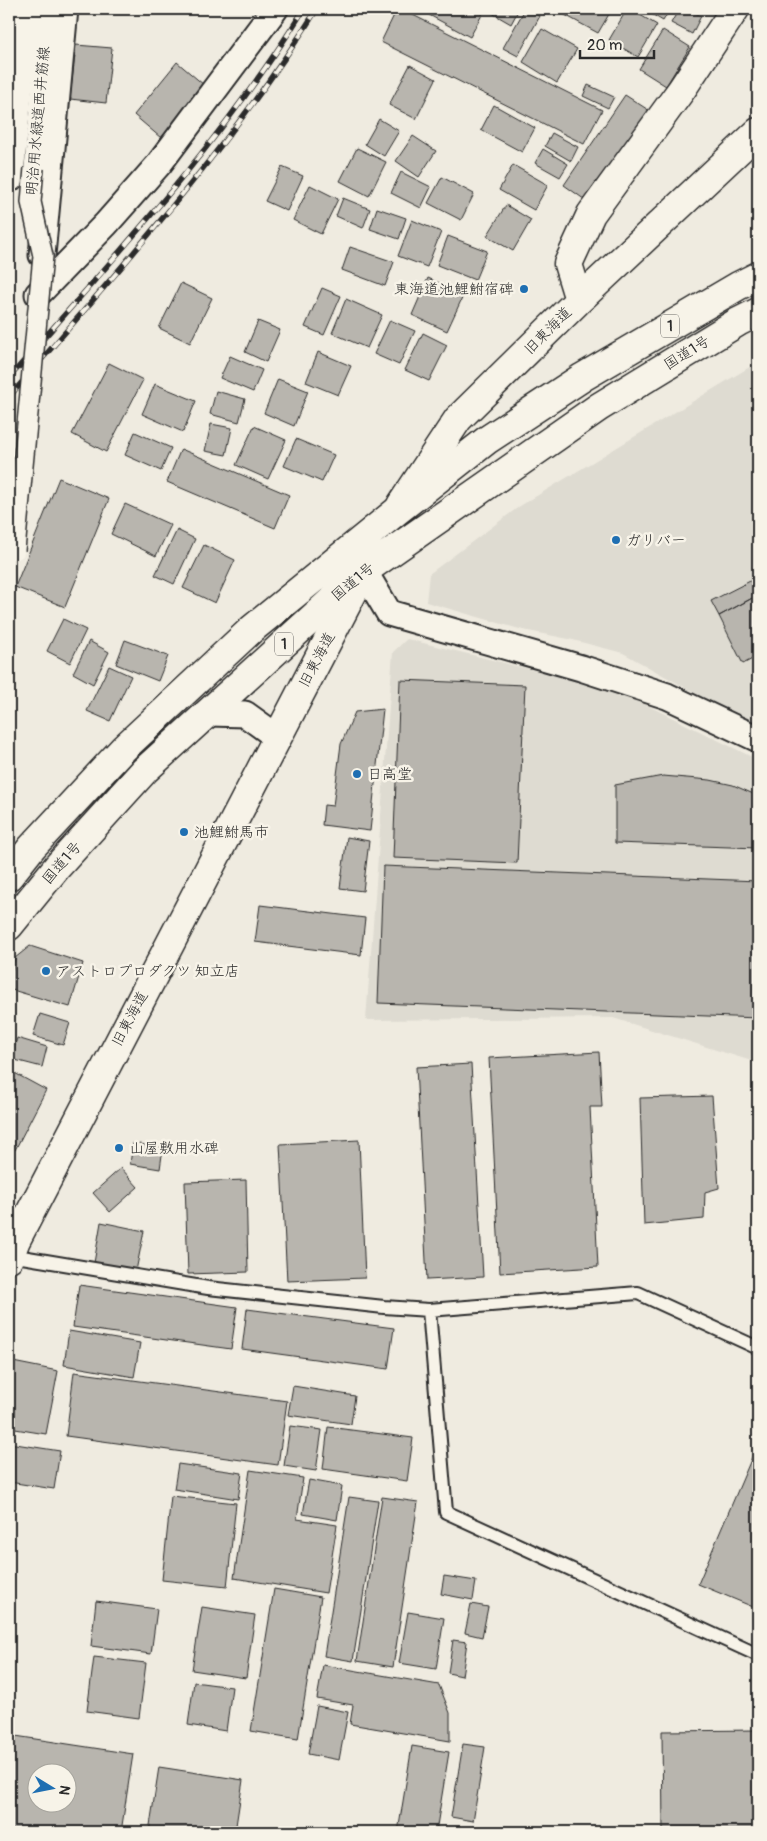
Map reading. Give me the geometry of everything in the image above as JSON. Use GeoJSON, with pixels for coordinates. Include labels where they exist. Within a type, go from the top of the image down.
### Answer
{"type":"FeatureCollection","features":[{"type":"Feature","properties":{"kind":"main road"},"geometry":{"type":"LineString","coordinates":[[9,178],[26,9]]}},
{"type":"Feature","properties":{"kind":"main road","name":"旧東海道"},"geometry":{"type":"LineString","coordinates":[[12,1244],[397,510],[458,419],[579,300],[568,264],[591,214],[682,89],[735,9]]}},
{"type":"Feature","properties":{"kind":"main road"},"geometry":{"type":"LineString","coordinates":[[579,300],[758,132]]}},
{"type":"Feature","properties":{"kind":"main road","name":"国道1号"},"geometry":{"type":"LineString","coordinates":[[9,876],[32,847],[124,748],[252,629],[397,510],[487,440],[583,377],[758,276]]}},
{"type":"Feature","properties":{"kind":"main road","name":"国道1号"},"geometry":{"type":"LineString","coordinates":[[9,926],[57,867],[145,770],[210,713],[364,571],[599,407],[738,322],[758,312]]}},
{"type":"Feature","properties":{"kind":"street","name":"明治用水緑道西井筋線"},"geometry":{"type":"LineString","coordinates":[[12,554],[43,256],[31,202],[48,9]]}},
{"type":"Feature","properties":{"kind":"street"},"geometry":{"type":"LineString","coordinates":[[65,9],[38,294],[106,224],[159,164],[270,10]]}},
{"type":"Feature","properties":{"kind":"street"},"geometry":{"type":"LineString","coordinates":[[364,571],[389,613],[581,668],[667,696],[758,739]]}},
{"type":"Feature","properties":{"kind":"street"},"geometry":{"type":"LineString","coordinates":[[210,713],[245,714],[277,737]]}},
{"type":"Feature","properties":{"kind":"lane"},"geometry":{"type":"LineString","coordinates":[[12,1244],[208,1288],[384,1308],[430,1310],[638,1293],[758,1348]]}},
{"type":"Feature","properties":{"kind":"lane"},"geometry":{"type":"LineString","coordinates":[[430,1310],[446,1512],[758,1654]]}},
{"type":"Feature","properties":{"kind":"shaded area","name":"ガリバー"},"geometry":{"type":"Polygon","coordinates":[[[758,362],[758,725],[733,714],[623,653],[569,639],[523,630],[426,602],[429,574],[520,506],[758,362]]]}},
{"type":"Feature","properties":{"kind":"shaded area"},"geometry":{"type":"Polygon","coordinates":[[[407,639],[618,691],[758,760],[758,1063],[613,1018],[366,1020],[393,652],[407,639]]]}},
{"type":"Feature","properties":{"kind":"building"},"geometry":{"type":"Polygon","coordinates":[[[397,9],[401,9],[602,110],[584,144],[381,42],[397,9]]]}},
{"type":"Feature","properties":{"kind":"building"},"geometry":{"type":"Polygon","coordinates":[[[418,9],[475,9],[483,13],[470,37],[418,9]]]}},
{"type":"Feature","properties":{"kind":"building"},"geometry":{"type":"Polygon","coordinates":[[[485,9],[519,9],[511,24],[485,9]]]}},
{"type":"Feature","properties":{"kind":"building"},"geometry":{"type":"Polygon","coordinates":[[[525,9],[540,16],[518,56],[503,48],[525,9]]]}},
{"type":"Feature","properties":{"kind":"building"},"geometry":{"type":"Polygon","coordinates":[[[565,9],[612,9],[598,33],[563,14],[565,9]]]}},
{"type":"Feature","properties":{"kind":"building"},"geometry":{"type":"Polygon","coordinates":[[[627,9],[657,25],[638,57],[609,40],[627,9]]]}},
{"type":"Feature","properties":{"kind":"building"},"geometry":{"type":"Polygon","coordinates":[[[643,9],[670,9],[663,21],[643,9]]]}},
{"type":"Feature","properties":{"kind":"building"},"geometry":{"type":"Polygon","coordinates":[[[679,9],[688,9],[701,16],[692,34],[671,23],[679,9]]]}},
{"type":"Feature","properties":{"kind":"building"},"geometry":{"type":"Polygon","coordinates":[[[542,29],[577,49],[557,83],[523,62],[542,29]]]}},
{"type":"Feature","properties":{"kind":"building"},"geometry":{"type":"Polygon","coordinates":[[[663,30],[690,47],[666,86],[639,69],[663,30]]]}},
{"type":"Feature","properties":{"kind":"building"},"geometry":{"type":"Polygon","coordinates":[[[76,45],[112,48],[106,103],[70,99],[76,45]]]}},
{"type":"Feature","properties":{"kind":"building"},"geometry":{"type":"Polygon","coordinates":[[[177,62],[204,85],[161,138],[134,115],[177,62]]]}},
{"type":"Feature","properties":{"kind":"building"},"geometry":{"type":"Polygon","coordinates":[[[410,65],[436,79],[416,119],[389,105],[410,65]]]}},
{"type":"Feature","properties":{"kind":"building"},"geometry":{"type":"Polygon","coordinates":[[[588,85],[614,97],[608,108],[583,96],[588,85]]]}},
{"type":"Feature","properties":{"kind":"building"},"geometry":{"type":"Polygon","coordinates":[[[625,95],[650,111],[588,202],[564,185],[625,95]]]}},
{"type":"Feature","properties":{"kind":"building"},"geometry":{"type":"Polygon","coordinates":[[[494,105],[535,128],[522,152],[481,130],[494,105]]]}},
{"type":"Feature","properties":{"kind":"building"},"geometry":{"type":"Polygon","coordinates":[[[379,119],[399,131],[384,156],[365,144],[379,119]]]}},
{"type":"Feature","properties":{"kind":"building"},"geometry":{"type":"Polygon","coordinates":[[[552,133],[578,147],[571,161],[545,146],[552,133]]]}},
{"type":"Feature","properties":{"kind":"building"},"geometry":{"type":"Polygon","coordinates":[[[413,136],[436,151],[419,177],[396,161],[413,136]]]}},
{"type":"Feature","properties":{"kind":"building"},"geometry":{"type":"Polygon","coordinates":[[[357,148],[386,162],[369,196],[340,181],[357,148]]]}},
{"type":"Feature","properties":{"kind":"building"},"geometry":{"type":"Polygon","coordinates":[[[543,149],[568,164],[560,177],[535,163],[543,149]]]}},
{"type":"Feature","properties":{"kind":"building"},"geometry":{"type":"Polygon","coordinates":[[[513,165],[548,185],[534,210],[499,190],[513,165]]]}},
{"type":"Feature","properties":{"kind":"building"},"geometry":{"type":"Polygon","coordinates":[[[282,167],[303,176],[287,211],[265,201],[282,167]]]}},
{"type":"Feature","properties":{"kind":"building"},"geometry":{"type":"Polygon","coordinates":[[[401,172],[431,187],[421,208],[391,193],[401,172]]]}},
{"type":"Feature","properties":{"kind":"building"},"geometry":{"type":"Polygon","coordinates":[[[442,177],[474,194],[461,220],[428,203],[442,177]]]}},
{"type":"Feature","properties":{"kind":"building"},"geometry":{"type":"Polygon","coordinates":[[[310,185],[338,199],[321,234],[293,220],[310,185]]]}},
{"type":"Feature","properties":{"kind":"building"},"geometry":{"type":"Polygon","coordinates":[[[343,198],[370,209],[363,228],[336,216],[343,198]]]}},
{"type":"Feature","properties":{"kind":"building"},"geometry":{"type":"Polygon","coordinates":[[[506,205],[531,220],[513,251],[487,236],[506,205]]]}},
{"type":"Feature","properties":{"kind":"building"},"geometry":{"type":"Polygon","coordinates":[[[377,208],[406,218],[399,239],[370,229],[377,208]]]}},
{"type":"Feature","properties":{"kind":"building"},"geometry":{"type":"Polygon","coordinates":[[[412,220],[441,232],[427,267],[398,256],[412,220]]]}},
{"type":"Feature","properties":{"kind":"building"},"geometry":{"type":"Polygon","coordinates":[[[448,236],[487,251],[475,280],[437,265],[448,236]]]}},
{"type":"Feature","properties":{"kind":"building"},"geometry":{"type":"Polygon","coordinates":[[[350,247],[394,262],[385,286],[342,270],[350,247]]]}},
{"type":"Feature","properties":{"kind":"building"},"geometry":{"type":"Polygon","coordinates":[[[428,278],[464,294],[447,331],[412,315],[428,278]]]}},
{"type":"Feature","properties":{"kind":"building"},"geometry":{"type":"Polygon","coordinates":[[[181,283],[212,298],[190,343],[159,328],[181,283]]]}},
{"type":"Feature","properties":{"kind":"building"},"geometry":{"type":"Polygon","coordinates":[[[322,288],[341,296],[324,335],[305,327],[322,288]]]}},
{"type":"Feature","properties":{"kind":"building"},"geometry":{"type":"Polygon","coordinates":[[[346,299],[382,315],[367,348],[332,333],[346,299]]]}},
{"type":"Feature","properties":{"kind":"building"},"geometry":{"type":"Polygon","coordinates":[[[390,320],[415,331],[399,365],[374,354],[390,320]]]}},
{"type":"Feature","properties":{"kind":"building"},"geometry":{"type":"Polygon","coordinates":[[[258,321],[280,330],[266,362],[245,352],[258,321]]]}},
{"type":"Feature","properties":{"kind":"building"},"geometry":{"type":"Polygon","coordinates":[[[423,333],[447,345],[429,381],[405,370],[423,333]]]}},
{"type":"Feature","properties":{"kind":"building"},"geometry":{"type":"Polygon","coordinates":[[[318,352],[351,366],[338,395],[306,382],[318,352]]]}},
{"type":"Feature","properties":{"kind":"building"},"geometry":{"type":"Polygon","coordinates":[[[230,356],[262,370],[253,392],[220,378],[230,356]]]}},
{"type":"Feature","properties":{"kind":"building"},"geometry":{"type":"Polygon","coordinates":[[[109,363],[143,380],[106,452],[72,434],[109,363]]]}},
{"type":"Feature","properties":{"kind":"building"},"geometry":{"type":"Polygon","coordinates":[[[278,379],[308,391],[294,426],[264,413],[278,379]]]}},
{"type":"Feature","properties":{"kind":"building"},"geometry":{"type":"Polygon","coordinates":[[[155,384],[196,401],[183,432],[142,414],[155,384]]]}},
{"type":"Feature","properties":{"kind":"building"},"geometry":{"type":"Polygon","coordinates":[[[216,391],[245,399],[239,422],[210,414],[216,391]]]}},
{"type":"Feature","properties":{"kind":"building"},"geometry":{"type":"Polygon","coordinates":[[[211,424],[232,428],[226,455],[205,451],[211,424]]]}},
{"type":"Feature","properties":{"kind":"building"},"geometry":{"type":"Polygon","coordinates":[[[254,426],[286,440],[268,479],[236,465],[254,426]]]}},
{"type":"Feature","properties":{"kind":"building"},"geometry":{"type":"Polygon","coordinates":[[[135,432],[171,448],[161,471],[125,455],[135,432]]]}},
{"type":"Feature","properties":{"kind":"building"},"geometry":{"type":"Polygon","coordinates":[[[296,439],[334,455],[322,482],[284,466],[296,439]]]}},
{"type":"Feature","properties":{"kind":"building"},"geometry":{"type":"Polygon","coordinates":[[[181,449],[289,495],[275,528],[167,482],[181,449]]]}},
{"type":"Feature","properties":{"kind":"building"},"geometry":{"type":"Polygon","coordinates":[[[59,478],[109,499],[65,607],[15,587],[59,478]]]}},
{"type":"Feature","properties":{"kind":"building"},"geometry":{"type":"Polygon","coordinates":[[[125,504],[171,525],[156,556],[111,534],[125,504]]]}},
{"type":"Feature","properties":{"kind":"building"},"geometry":{"type":"Polygon","coordinates":[[[177,530],[195,539],[174,584],[155,575],[177,530]]]}},
{"type":"Feature","properties":{"kind":"building"},"geometry":{"type":"Polygon","coordinates":[[[204,545],[235,560],[215,603],[183,588],[204,545]]]}},
{"type":"Feature","properties":{"kind":"building"},"geometry":{"type":"Polygon","coordinates":[[[758,577],[758,595],[719,616],[711,601],[758,577]]]}},
{"type":"Feature","properties":{"kind":"building"},"geometry":{"type":"Polygon","coordinates":[[[758,595],[758,656],[743,664],[719,616],[758,595]]]}},
{"type":"Feature","properties":{"kind":"building"},"geometry":{"type":"Polygon","coordinates":[[[63,619],[86,630],[70,663],[47,651],[63,619]]]}},
{"type":"Feature","properties":{"kind":"building"},"geometry":{"type":"Polygon","coordinates":[[[125,640],[168,656],[158,681],[116,664],[125,640]]]}},
{"type":"Feature","properties":{"kind":"building"},"geometry":{"type":"Polygon","coordinates":[[[89,641],[109,652],[93,684],[73,673],[89,641]]]}},
{"type":"Feature","properties":{"kind":"building"},"geometry":{"type":"Polygon","coordinates":[[[109,666],[131,676],[110,721],[87,711],[109,666]]]}},
{"type":"Feature","properties":{"kind":"building"},"geometry":{"type":"Polygon","coordinates":[[[400,680],[525,685],[517,863],[393,858],[400,680]]]}},
{"type":"Feature","properties":{"kind":"building","name":"日高堂"},"geometry":{"type":"Polygon","coordinates":[[[383,709],[370,831],[322,825],[324,805],[333,806],[341,744],[355,712],[383,709]]]}},
{"type":"Feature","properties":{"kind":"building"},"geometry":{"type":"Polygon","coordinates":[[[663,776],[710,780],[733,785],[758,796],[758,848],[615,843],[615,785],[663,776]]]}},
{"type":"Feature","properties":{"kind":"building"},"geometry":{"type":"Polygon","coordinates":[[[347,837],[369,841],[363,891],[340,888],[347,837]]]}},
{"type":"Feature","properties":{"kind":"building"},"geometry":{"type":"Polygon","coordinates":[[[383,866],[758,881],[758,1018],[378,1003],[383,866]]]}},
{"type":"Feature","properties":{"kind":"building"},"geometry":{"type":"Polygon","coordinates":[[[260,905],[365,918],[361,955],[255,942],[260,905]]]}},
{"type":"Feature","properties":{"kind":"building","name":"アストロプロダクツ 知立店"},"geometry":{"type":"Polygon","coordinates":[[[30,946],[83,963],[70,1007],[9,989],[9,979],[15,958],[30,946]]]}},
{"type":"Feature","properties":{"kind":"building"},"geometry":{"type":"Polygon","coordinates":[[[40,1014],[70,1023],[63,1045],[33,1036],[40,1014]]]}},
{"type":"Feature","properties":{"kind":"building"},"geometry":{"type":"Polygon","coordinates":[[[17,1038],[47,1047],[42,1067],[11,1059],[17,1038]]]}},
{"type":"Feature","properties":{"kind":"building"},"geometry":{"type":"Polygon","coordinates":[[[599,1052],[602,1107],[590,1107],[598,1267],[500,1273],[489,1058],[599,1052]]]}},
{"type":"Feature","properties":{"kind":"building"},"geometry":{"type":"Polygon","coordinates":[[[471,1064],[483,1277],[427,1280],[416,1067],[471,1064]]]}},
{"type":"Feature","properties":{"kind":"building"},"geometry":{"type":"Polygon","coordinates":[[[9,1070],[46,1090],[15,1150],[9,1147],[9,1070]]]}},
{"type":"Feature","properties":{"kind":"building"},"geometry":{"type":"Polygon","coordinates":[[[712,1096],[719,1188],[705,1192],[704,1219],[644,1225],[640,1098],[712,1096]]]}},
{"type":"Feature","properties":{"kind":"building"},"geometry":{"type":"Polygon","coordinates":[[[359,1140],[365,1278],[287,1281],[280,1144],[359,1140]]]}},
{"type":"Feature","properties":{"kind":"building"},"geometry":{"type":"Polygon","coordinates":[[[133,1143],[163,1148],[160,1169],[130,1164],[133,1143]]]}},
{"type":"Feature","properties":{"kind":"building"},"geometry":{"type":"Polygon","coordinates":[[[121,1168],[138,1187],[110,1212],[93,1193],[121,1168]]]}},
{"type":"Feature","properties":{"kind":"building"},"geometry":{"type":"Polygon","coordinates":[[[246,1180],[248,1272],[188,1274],[185,1182],[246,1180]]]}},
{"type":"Feature","properties":{"kind":"building"},"geometry":{"type":"Polygon","coordinates":[[[101,1222],[144,1231],[136,1271],[94,1263],[101,1222]]]}},
{"type":"Feature","properties":{"kind":"building"},"geometry":{"type":"Polygon","coordinates":[[[79,1285],[237,1307],[231,1349],[73,1327],[79,1285]]]}},
{"type":"Feature","properties":{"kind":"building"},"geometry":{"type":"Polygon","coordinates":[[[247,1309],[394,1328],[388,1369],[242,1349],[247,1309]]]}},
{"type":"Feature","properties":{"kind":"building"},"geometry":{"type":"Polygon","coordinates":[[[69,1331],[140,1343],[134,1377],[64,1365],[69,1331]]]}},
{"type":"Feature","properties":{"kind":"building"},"geometry":{"type":"Polygon","coordinates":[[[13,1362],[58,1371],[46,1434],[9,1428],[9,1383],[13,1362]]]}},
{"type":"Feature","properties":{"kind":"building"},"geometry":{"type":"Polygon","coordinates":[[[74,1372],[287,1401],[278,1465],[66,1436],[74,1372]]]}},
{"type":"Feature","properties":{"kind":"building"},"geometry":{"type":"Polygon","coordinates":[[[293,1386],[355,1396],[351,1424],[288,1415],[293,1386]]]}},
{"type":"Feature","properties":{"kind":"building"},"geometry":{"type":"Polygon","coordinates":[[[290,1426],[322,1430],[316,1471],[284,1466],[290,1426]]]}},
{"type":"Feature","properties":{"kind":"building"},"geometry":{"type":"Polygon","coordinates":[[[328,1427],[413,1438],[407,1481],[323,1469],[328,1427]]]}},
{"type":"Feature","properties":{"kind":"building"},"geometry":{"type":"Polygon","coordinates":[[[9,1443],[60,1451],[54,1489],[9,1482],[9,1443]]]}},
{"type":"Feature","properties":{"kind":"building"},"geometry":{"type":"Polygon","coordinates":[[[758,1443],[758,1609],[698,1584],[758,1443]]]}},
{"type":"Feature","properties":{"kind":"building"},"geometry":{"type":"Polygon","coordinates":[[[178,1464],[242,1473],[238,1499],[174,1489],[178,1464]]]}},
{"type":"Feature","properties":{"kind":"building"},"geometry":{"type":"Polygon","coordinates":[[[250,1470],[303,1478],[297,1519],[337,1525],[326,1593],[234,1578],[250,1470]]]}},
{"type":"Feature","properties":{"kind":"building"},"geometry":{"type":"Polygon","coordinates":[[[309,1480],[342,1486],[337,1520],[303,1514],[309,1480]]]}},
{"type":"Feature","properties":{"kind":"building"},"geometry":{"type":"Polygon","coordinates":[[[171,1496],[236,1503],[227,1587],[162,1580],[171,1496]]]}},
{"type":"Feature","properties":{"kind":"building"},"geometry":{"type":"Polygon","coordinates":[[[349,1497],[378,1501],[353,1661],[324,1656],[349,1497]]]}},
{"type":"Feature","properties":{"kind":"building"},"geometry":{"type":"Polygon","coordinates":[[[382,1497],[418,1502],[393,1667],[357,1661],[382,1497]]]}},
{"type":"Feature","properties":{"kind":"building"},"geometry":{"type":"Polygon","coordinates":[[[444,1576],[476,1581],[473,1600],[441,1594],[444,1576]]]}},
{"type":"Feature","properties":{"kind":"building"},"geometry":{"type":"Polygon","coordinates":[[[274,1589],[321,1597],[298,1739],[251,1731],[274,1589]]]}},
{"type":"Feature","properties":{"kind":"building"},"geometry":{"type":"Polygon","coordinates":[[[96,1601],[157,1609],[151,1654],[91,1646],[96,1601]]]}},
{"type":"Feature","properties":{"kind":"building"},"geometry":{"type":"Polygon","coordinates":[[[471,1604],[488,1607],[482,1637],[465,1633],[471,1604]]]}},
{"type":"Feature","properties":{"kind":"building"},"geometry":{"type":"Polygon","coordinates":[[[202,1607],[255,1615],[246,1678],[192,1670],[202,1607]]]}},
{"type":"Feature","properties":{"kind":"building"},"geometry":{"type":"Polygon","coordinates":[[[408,1612],[444,1618],[436,1669],[399,1663],[408,1612]]]}},
{"type":"Feature","properties":{"kind":"building"},"geometry":{"type":"Polygon","coordinates":[[[453,1640],[467,1642],[462,1676],[448,1673],[453,1640]]]}},
{"type":"Feature","properties":{"kind":"building"},"geometry":{"type":"Polygon","coordinates":[[[94,1657],[146,1663],[139,1718],[87,1711],[94,1657]]]}},
{"type":"Feature","properties":{"kind":"building"},"geometry":{"type":"Polygon","coordinates":[[[323,1665],[439,1685],[450,1713],[450,1741],[350,1724],[353,1705],[317,1699],[323,1665]]]}},
{"type":"Feature","properties":{"kind":"building"},"geometry":{"type":"Polygon","coordinates":[[[194,1682],[232,1687],[226,1731],[188,1725],[194,1682]]]}},
{"type":"Feature","properties":{"kind":"building"},"geometry":{"type":"Polygon","coordinates":[[[317,1706],[348,1712],[339,1760],[308,1754],[317,1706]]]}},
{"type":"Feature","properties":{"kind":"building"},"geometry":{"type":"Polygon","coordinates":[[[758,1730],[758,1832],[663,1832],[662,1731],[758,1730]]]}},
{"type":"Feature","properties":{"kind":"building"},"geometry":{"type":"Polygon","coordinates":[[[9,1735],[133,1754],[121,1832],[9,1832],[9,1735]]]}},
{"type":"Feature","properties":{"kind":"building"},"geometry":{"type":"Polygon","coordinates":[[[463,1744],[485,1747],[473,1821],[451,1817],[463,1744]]]}},
{"type":"Feature","properties":{"kind":"building"},"geometry":{"type":"Polygon","coordinates":[[[412,1746],[449,1752],[436,1832],[398,1832],[412,1746]]]}},
{"type":"Feature","properties":{"kind":"building"},"geometry":{"type":"Polygon","coordinates":[[[159,1767],[243,1780],[235,1832],[149,1832],[159,1767]]]}},
{"type":"Feature","properties":{"kind":"building"},"geometry":{"type":"Polygon","coordinates":[[[321,1827],[348,1832],[320,1832],[321,1827]]]}},
{"type":"Feature","properties":{"kind":"railway"},"geometry":{"type":"LineString","coordinates":[[9,378],[126,245],[201,154],[272,58],[304,9]]}},
{"type":"Feature","properties":{"kind":"railway"},"geometry":{"type":"LineString","coordinates":[[9,397],[131,256],[209,160],[283,61],[317,9]]}},
{"type":"Feature","properties":{"kind":"place","name":"東海道池鯉鮒宿碑"},"geometry":{"type":"Point","coordinates":[524,289]}},
{"type":"Feature","properties":{"kind":"place","name":"ガリバー"},"geometry":{"type":"Point","coordinates":[616,540]}},
{"type":"Feature","properties":{"kind":"place","name":"日高堂"},"geometry":{"type":"Point","coordinates":[357,774]}},
{"type":"Feature","properties":{"kind":"place","name":"池鯉鮒馬市"},"geometry":{"type":"Point","coordinates":[184,832]}},
{"type":"Feature","properties":{"kind":"place","name":"アストロプロダクツ 知立店"},"geometry":{"type":"Point","coordinates":[46,971]}},
{"type":"Feature","properties":{"kind":"place","name":"山屋敷用水碑"},"geometry":{"type":"Point","coordinates":[119,1148]}}]}
